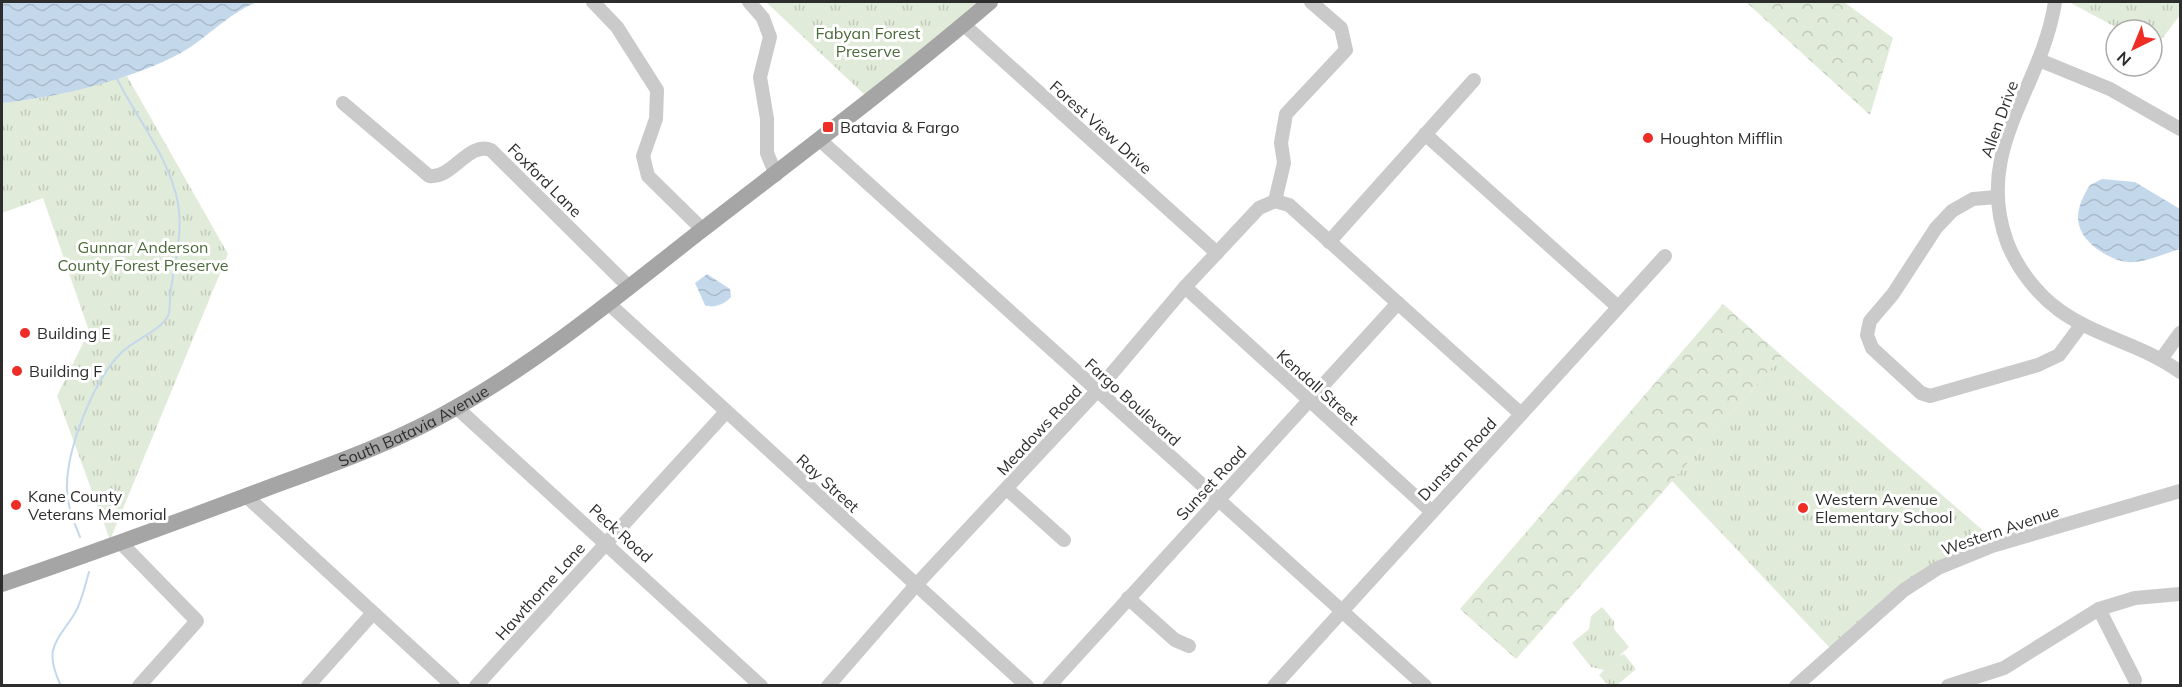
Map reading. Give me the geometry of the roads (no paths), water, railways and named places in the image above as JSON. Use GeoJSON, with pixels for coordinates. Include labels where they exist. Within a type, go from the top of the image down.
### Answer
{"type":"FeatureCollection","features":[{"type":"Feature","properties":{"kind":"main road","name":"South Batavia Avenue"},"geometry":{"type":"LineString","coordinates":[[2,584],[121,543],[360,453],[456,407],[532,359],[608,303],[821,141],[990,2]]}},
{"type":"Feature","properties":{"kind":"street"},"geometry":{"type":"LineString","coordinates":[[592,2],[617,27],[657,90],[656,119],[643,156],[648,176],[703,230]]}},
{"type":"Feature","properties":{"kind":"street"},"geometry":{"type":"LineString","coordinates":[[749,2],[763,18],[770,37],[760,77],[767,119],[767,153],[776,175]]}},
{"type":"Feature","properties":{"kind":"street"},"geometry":{"type":"LineString","coordinates":[[1311,2],[1341,28],[1347,50],[1286,114],[1281,143],[1284,164],[1275,201],[1289,205],[1521,414]]}},
{"type":"Feature","properties":{"kind":"street","name":"Allen Drive"},"geometry":{"type":"LineString","coordinates":[[2055,2],[2039,60],[2000,156],[1997,197],[2000,223],[2012,255],[2022,271],[2033,286],[2058,310],[2082,324],[2162,358],[2181,372]]}},
{"type":"Feature","properties":{"kind":"street","name":"Forest View Drive"},"geometry":{"type":"LineString","coordinates":[[963,24],[1217,254]]}},
{"type":"Feature","properties":{"kind":"street"},"geometry":{"type":"LineString","coordinates":[[2039,60],[2110,89],[2181,129]]}},
{"type":"Feature","properties":{"kind":"street"},"geometry":{"type":"LineString","coordinates":[[1329,242],[1474,80]]}},
{"type":"Feature","properties":{"kind":"street","name":"Foxford Lane"},"geometry":{"type":"LineString","coordinates":[[344,103],[429,176],[441,175],[478,150],[491,150],[629,287]]}},
{"type":"Feature","properties":{"kind":"street"},"geometry":{"type":"LineString","coordinates":[[1425,134],[1618,307]]}},
{"type":"Feature","properties":{"kind":"street","name":"Fargo Boulevard"},"geometry":{"type":"LineString","coordinates":[[821,141],[1217,501],[1425,686]]}},
{"type":"Feature","properties":{"kind":"street"},"geometry":{"type":"LineString","coordinates":[[1997,197],[1973,199],[1952,211],[1936,228],[1893,294],[1870,321],[1867,335],[1872,348],[1921,393],[1930,396],[2059,355],[2082,324]]}},
{"type":"Feature","properties":{"kind":"street","name":"Meadows Road"},"geometry":{"type":"LineString","coordinates":[[828,686],[916,585],[1097,391],[1185,287],[1259,208],[1275,201]]}},
{"type":"Feature","properties":{"kind":"street","name":"Dunstan Road"},"geometry":{"type":"LineString","coordinates":[[1274,686],[1665,256]]}},
{"type":"Feature","properties":{"kind":"street","name":"Kendall Street"},"geometry":{"type":"LineString","coordinates":[[1185,287],[1431,511]]}},
{"type":"Feature","properties":{"kind":"street","name":"Ray Street"},"geometry":{"type":"LineString","coordinates":[[608,303],[1027,686]]}},
{"type":"Feature","properties":{"kind":"street","name":"Sunset Road"},"geometry":{"type":"LineString","coordinates":[[1049,686],[1398,303]]}},
{"type":"Feature","properties":{"kind":"street"},"geometry":{"type":"LineString","coordinates":[[2162,358],[2181,333]]}},
{"type":"Feature","properties":{"kind":"street","name":"Peck Road"},"geometry":{"type":"LineString","coordinates":[[456,407],[761,686]]}},
{"type":"Feature","properties":{"kind":"street","name":"Hawthorne Lane"},"geometry":{"type":"LineString","coordinates":[[477,686],[726,412]]}},
{"type":"Feature","properties":{"kind":"street"},"geometry":{"type":"LineString","coordinates":[[1007,489],[1064,540]]}},
{"type":"Feature","properties":{"kind":"street","name":"Western Avenue"},"geometry":{"type":"LineString","coordinates":[[1796,686],[1904,590],[1938,568],[1992,546],[2181,491]]}},
{"type":"Feature","properties":{"kind":"street"},"geometry":{"type":"LineString","coordinates":[[246,496],[453,686]]}},
{"type":"Feature","properties":{"kind":"street"},"geometry":{"type":"LineString","coordinates":[[121,543],[197,621],[140,686]]}},
{"type":"Feature","properties":{"kind":"street"},"geometry":{"type":"LineString","coordinates":[[1948,686],[1984,680],[2025,657],[2099,609],[2135,598],[2181,594]]}},
{"type":"Feature","properties":{"kind":"street"},"geometry":{"type":"LineString","coordinates":[[1128,598],[1175,640],[1189,646]]}},
{"type":"Feature","properties":{"kind":"street"},"geometry":{"type":"LineString","coordinates":[[2099,609],[2135,680]]}},
{"type":"Feature","properties":{"kind":"street"},"geometry":{"type":"LineString","coordinates":[[308,686],[372,613]]}},
{"type":"Feature","properties":{"kind":"water"},"geometry":{"type":"Polygon","coordinates":[[[2,2],[257,2],[235,14],[184,51],[154,66],[89,87],[2,103],[2,2]]]}},
{"type":"Feature","properties":{"kind":"water"},"geometry":{"type":"Polygon","coordinates":[[[2102,179],[2135,182],[2180,209],[2180,249],[2147,260],[2127,262],[2108,255],[2089,242],[2080,227],[2079,211],[2090,185],[2102,179]]]}},
{"type":"Feature","properties":{"kind":"water"},"geometry":{"type":"Polygon","coordinates":[[[707,274],[730,289],[731,297],[726,302],[715,306],[705,305],[695,283],[707,274]]]}},
{"type":"Feature","properties":{"kind":"waterway"},"geometry":{"type":"LineString","coordinates":[[80,537],[71,512],[67,491],[72,451],[77,433],[93,396],[112,364],[122,352],[159,326],[168,316],[179,236],[178,203],[174,186],[152,138],[116,77]]}},
{"type":"Feature","properties":{"kind":"waterway"},"geometry":{"type":"LineString","coordinates":[[61,686],[53,663],[54,646],[75,613],[89,572]]}},
{"type":"Feature","properties":{"kind":"place","name":"Batavia & Fargo"},"geometry":{"type":"Point","coordinates":[828,127]}},
{"type":"Feature","properties":{"kind":"place","name":"Houghton Mifflin"},"geometry":{"type":"Point","coordinates":[1648,138]}},
{"type":"Feature","properties":{"kind":"place","name":"Building E"},"geometry":{"type":"Point","coordinates":[25,333]}},
{"type":"Feature","properties":{"kind":"place","name":"Building F"},"geometry":{"type":"Point","coordinates":[17,371]}},
{"type":"Feature","properties":{"kind":"place","name":"Kane County Veterans Memorial"},"geometry":{"type":"Point","coordinates":[16,505]}},
{"type":"Feature","properties":{"kind":"place","name":"Western Avenue Elementary School"},"geometry":{"type":"Point","coordinates":[1803,508]}},
{"type":"Feature","properties":{"kind":"park label","name":"Fabyan Forest Preserve"},"geometry":{"type":"Point","coordinates":[868,42]}},
{"type":"Feature","properties":{"kind":"park label","name":"Gunnar Anderson County Forest Preserve"},"geometry":{"type":"Point","coordinates":[143,256]}}]}
